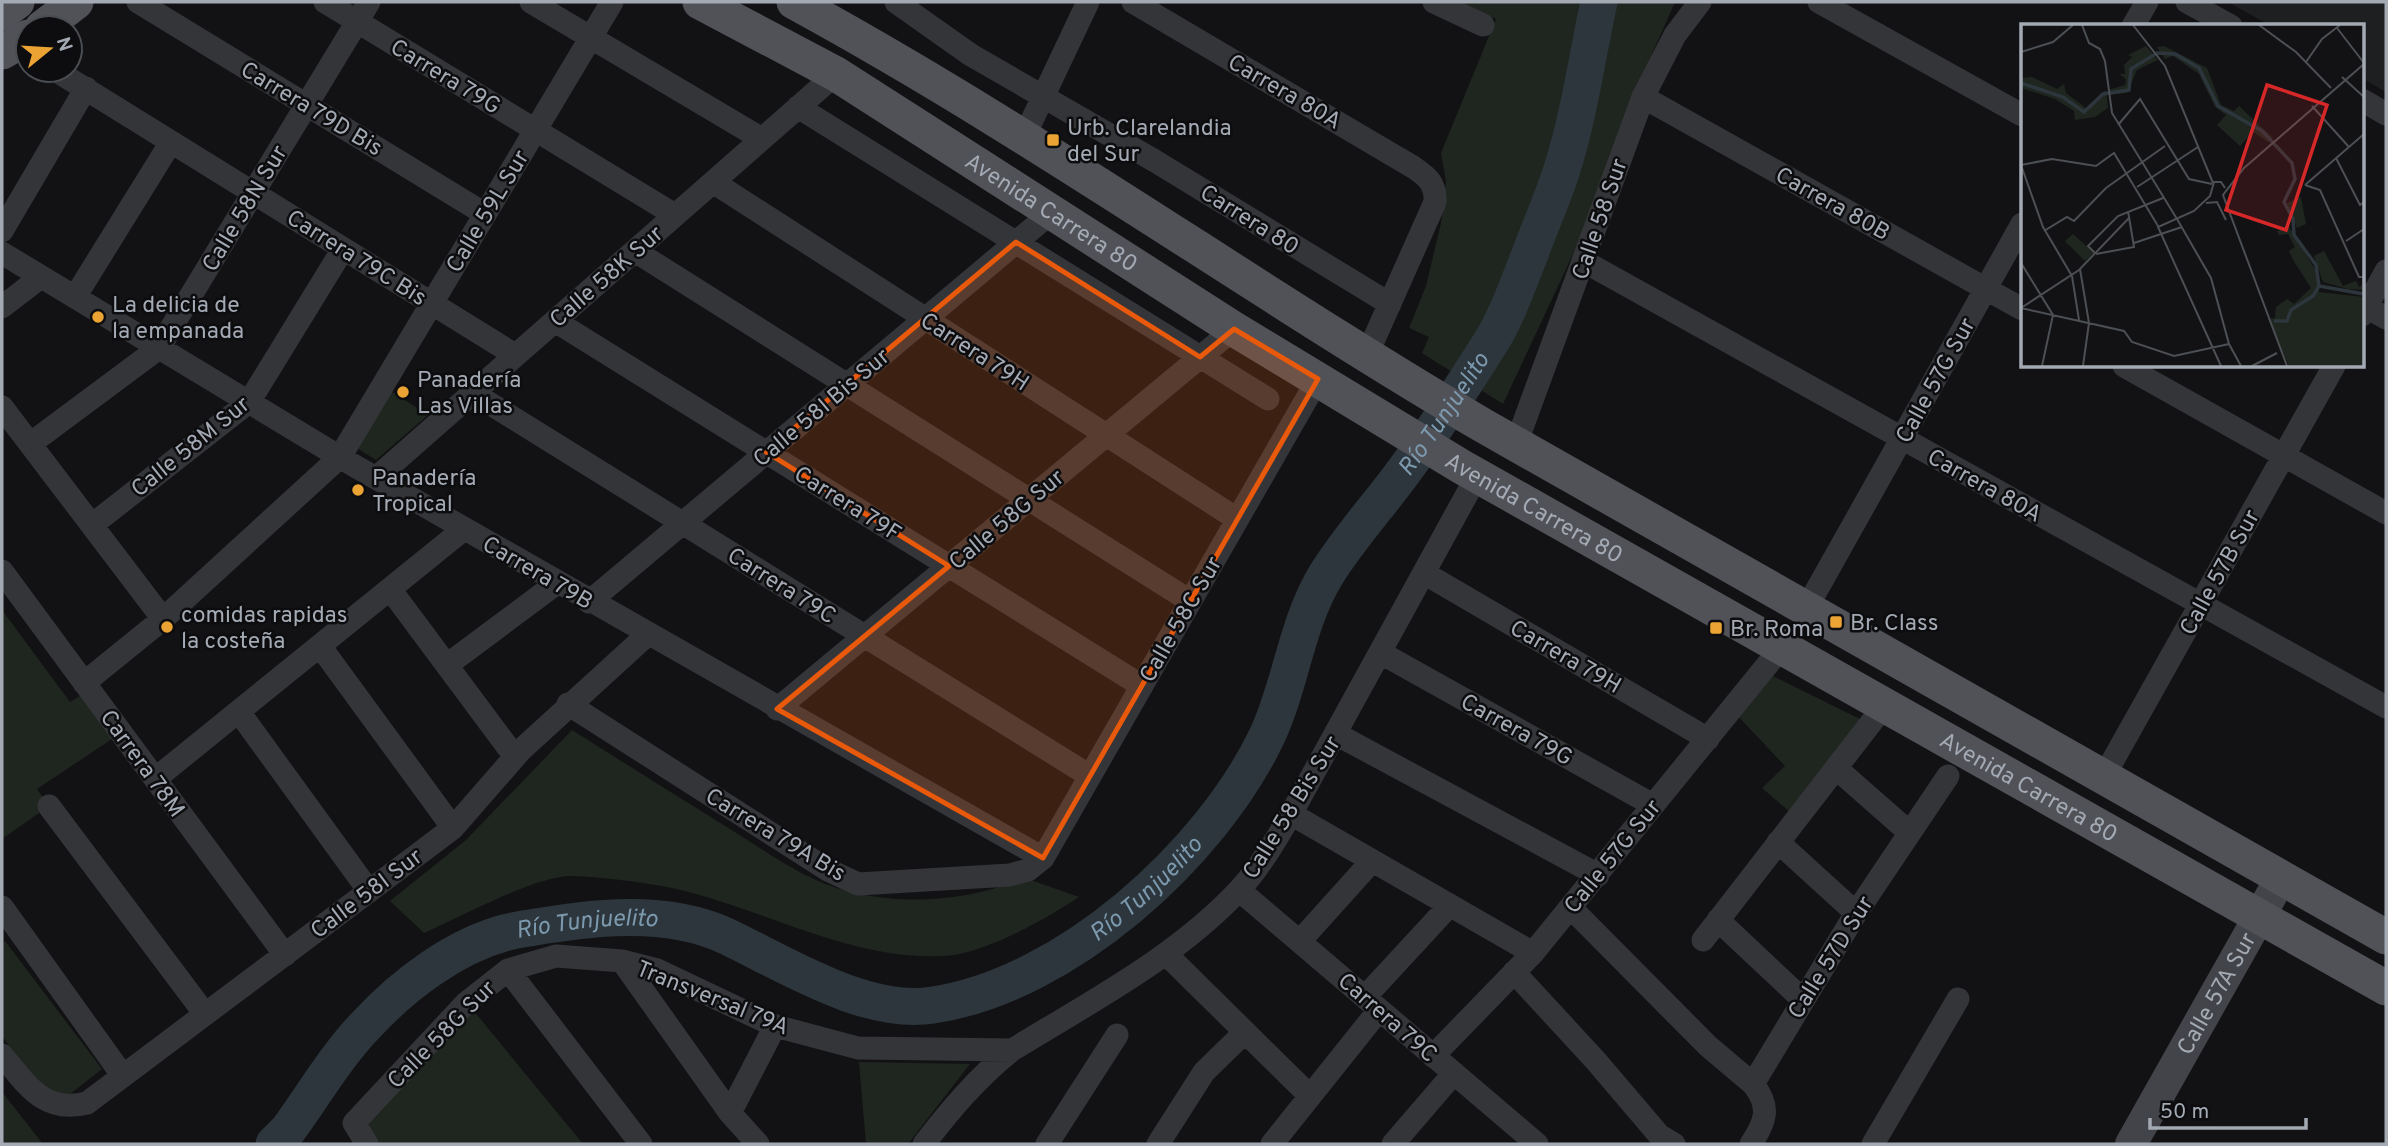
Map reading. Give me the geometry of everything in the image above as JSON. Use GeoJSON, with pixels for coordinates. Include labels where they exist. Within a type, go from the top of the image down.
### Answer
{"type":"FeatureCollection","features":[{"type":"Feature","properties":{"kind":"main road"},"geometry":{"type":"LineString","coordinates":[[2,13],[17,2]]}},
{"type":"Feature","properties":{"kind":"main road"},"geometry":{"type":"LineString","coordinates":[[60,14],[76,2]]}},
{"type":"Feature","properties":{"kind":"main road","name":"Avenida Carrera 80"},"geometry":{"type":"LineString","coordinates":[[700,2],[836,74],[1234,329],[1470,472],[2259,919],[2386,988]]}},
{"type":"Feature","properties":{"kind":"main road","name":"Avenida Carrera 80"},"geometry":{"type":"LineString","coordinates":[[794,2],[1024,136],[1405,380],[2386,937]]}},
{"type":"Feature","properties":{"kind":"street","name":"Carrera 79D Bis"},"geometry":{"type":"LineString","coordinates":[[138,2],[485,214]]}},
{"type":"Feature","properties":{"kind":"street","name":"Carrera 79G"},"geometry":{"type":"LineString","coordinates":[[325,2],[363,11],[536,130],[675,215]]}},
{"type":"Feature","properties":{"kind":"street"},"geometry":{"type":"LineString","coordinates":[[531,2],[762,139]]}},
{"type":"Feature","properties":{"kind":"street","name":"Calle 59L Sur"},"geometry":{"type":"LineString","coordinates":[[340,457],[612,2]]}},
{"type":"Feature","properties":{"kind":"street","name":"Carrera 80"},"geometry":{"type":"LineString","coordinates":[[896,2],[971,55],[1155,161],[1390,304]]}},
{"type":"Feature","properties":{"kind":"street"},"geometry":{"type":"LineString","coordinates":[[1024,136],[1088,2]]}},
{"type":"Feature","properties":{"kind":"street","name":"Carrera 80A"},"geometry":{"type":"LineString","coordinates":[[1133,2],[1427,176],[1433,185],[1435,202],[1390,304]]}},
{"type":"Feature","properties":{"kind":"street"},"geometry":{"type":"LineString","coordinates":[[1434,2],[1483,25]]}},
{"type":"Feature","properties":{"kind":"street","name":"Calle 58 Sur"},"geometry":{"type":"LineString","coordinates":[[1516,444],[1585,262],[1606,194],[1643,97],[1675,35],[1700,2]]}},
{"type":"Feature","properties":{"kind":"street"},"geometry":{"type":"LineString","coordinates":[[1819,2],[2021,114]]}},
{"type":"Feature","properties":{"kind":"street"},"geometry":{"type":"LineString","coordinates":[[2134,24],[2147,2]]}},
{"type":"Feature","properties":{"kind":"street"},"geometry":{"type":"LineString","coordinates":[[2187,2],[2227,24]]}},
{"type":"Feature","properties":{"kind":"street","name":"Calle 58N Sur"},"geometry":{"type":"LineString","coordinates":[[30,444],[159,348],[363,11]]}},
{"type":"Feature","properties":{"kind":"street","name":"Calle 58K Sur"},"geometry":{"type":"LineString","coordinates":[[376,478],[836,74]]}},
{"type":"Feature","properties":{"kind":"street","name":"Carrera 79C Bis"},"geometry":{"type":"LineString","coordinates":[[79,84],[515,355]]}},
{"type":"Feature","properties":{"kind":"street"},"geometry":{"type":"LineString","coordinates":[[2,231],[86,88]]}},
{"type":"Feature","properties":{"kind":"street","name":"Carrera 80B"},"geometry":{"type":"LineString","coordinates":[[1643,97],[2021,308]]}},
{"type":"Feature","properties":{"kind":"street"},"geometry":{"type":"LineString","coordinates":[[2364,101],[2386,114]]}},
{"type":"Feature","properties":{"kind":"street"},"geometry":{"type":"LineString","coordinates":[[798,107],[1268,400]]}},
{"type":"Feature","properties":{"kind":"street"},"geometry":{"type":"LineString","coordinates":[[75,297],[171,142]]}},
{"type":"Feature","properties":{"kind":"street","name":"Carrera 79H"},"geometry":{"type":"LineString","coordinates":[[713,182],[1237,519]]}},
{"type":"Feature","properties":{"kind":"street","name":"Calle 58I Bis Sur"},"geometry":{"type":"LineString","coordinates":[[589,601],[1052,212]]}},
{"type":"Feature","properties":{"kind":"street","name":"Calle 57G Sur"},"geometry":{"type":"LineString","coordinates":[[1806,609],[2021,226]]}},
{"type":"Feature","properties":{"kind":"street","name":"Calle 58M Sur"},"geometry":{"type":"LineString","coordinates":[[92,525],[249,402],[343,249]]}},
{"type":"Feature","properties":{"kind":"street"},"geometry":{"type":"LineString","coordinates":[[635,251],[1191,601]]}},
{"type":"Feature","properties":{"kind":"street","name":"Carrera 79B"},"geometry":{"type":"LineString","coordinates":[[2,253],[376,478],[647,635],[1043,858]]}},
{"type":"Feature","properties":{"kind":"street","name":"Carrera 80A"},"geometry":{"type":"LineString","coordinates":[[1585,262],[2386,707]]}},
{"type":"Feature","properties":{"kind":"street"},"geometry":{"type":"LineString","coordinates":[[2369,311],[2386,271]]}},
{"type":"Feature","properties":{"kind":"street"},"geometry":{"type":"LineString","coordinates":[[2,307],[40,276]]}},
{"type":"Feature","properties":{"kind":"street"},"geometry":{"type":"LineString","coordinates":[[1366,357],[1390,304]]}},
{"type":"Feature","properties":{"kind":"street","name":"Carrera 79F"},"geometry":{"type":"LineString","coordinates":[[555,321],[1142,686]]}},
{"type":"Feature","properties":{"kind":"street","name":"Calle 58G Sur"},"geometry":{"type":"LineString","coordinates":[[777,709],[1234,329]]}},
{"type":"Feature","properties":{"kind":"street"},"geometry":{"type":"LineString","coordinates":[[2128,368],[2386,513]]}},
{"type":"Feature","properties":{"kind":"street","name":"Calle 57B Sur"},"geometry":{"type":"LineString","coordinates":[[2104,778],[2332,368]]}},
{"type":"Feature","properties":{"kind":"street","name":"Calle 58C Sur"},"geometry":{"type":"LineString","coordinates":[[1043,858],[1318,379]]}},
{"type":"Feature","properties":{"kind":"street","name":"Carrera 79C"},"geometry":{"type":"LineString","coordinates":[[473,393],[1090,776]]}},
{"type":"Feature","properties":{"kind":"street"},"geometry":{"type":"LineString","coordinates":[[2,407],[163,619]]}},
{"type":"Feature","properties":{"kind":"street"},"geometry":{"type":"LineString","coordinates":[[84,683],[163,619],[340,457]]}},
{"type":"Feature","properties":{"kind":"street","name":"Calle 58 Bis Sur"},"geometry":{"type":"LineString","coordinates":[[924,1144],[969,1087],[1012,1050],[1166,954],[1239,890],[1267,854],[1291,814],[1381,653],[1424,573],[1470,472]]}},
{"type":"Feature","properties":{"kind":"street"},"geometry":{"type":"LineString","coordinates":[[156,779],[464,529]]}},
{"type":"Feature","properties":{"kind":"street","name":"Carrera 79H"},"geometry":{"type":"LineString","coordinates":[[1424,573],[1708,739]]}},
{"type":"Feature","properties":{"kind":"street","name":"Carrera 78M"},"geometry":{"type":"LineString","coordinates":[[3,577],[285,955]]}},
{"type":"Feature","properties":{"kind":"street"},"geometry":{"type":"LineString","coordinates":[[447,666],[557,583]]}},
{"type":"Feature","properties":{"kind":"street"},"geometry":{"type":"LineString","coordinates":[[390,589],[515,757]]}},
{"type":"Feature","properties":{"kind":"street","name":"Calle 58I Sur"},"geometry":{"type":"LineString","coordinates":[[2,1055],[38,1096],[53,1105],[71,1107],[87,1103],[453,828],[515,757],[568,704],[647,635]]}},
{"type":"Feature","properties":{"kind":"street"},"geometry":{"type":"LineString","coordinates":[[320,646],[453,828]]}},
{"type":"Feature","properties":{"kind":"street","name":"Calle 57G Sur"},"geometry":{"type":"LineString","coordinates":[[1433,1056],[1533,953],[1781,648]]}},
{"type":"Feature","properties":{"kind":"street","name":"Carrera 79G"},"geometry":{"type":"LineString","coordinates":[[1381,653],[1653,806]]}},
{"type":"Feature","properties":{"kind":"street","name":"Carrera 79A Bis"},"geometry":{"type":"LineString","coordinates":[[568,704],[828,870],[858,884],[1010,875],[1028,870],[1043,858]]}},
{"type":"Feature","properties":{"kind":"street"},"geometry":{"type":"LineString","coordinates":[[1703,940],[1884,706]]}},
{"type":"Feature","properties":{"kind":"street"},"geometry":{"type":"LineString","coordinates":[[239,712],[369,891]]}},
{"type":"Feature","properties":{"kind":"street"},"geometry":{"type":"LineString","coordinates":[[1336,734],[1598,875]]}},
{"type":"Feature","properties":{"kind":"street"},"geometry":{"type":"LineString","coordinates":[[1836,768],[1910,833]]}},
{"type":"Feature","properties":{"kind":"street","name":"Calle 57D Sur"},"geometry":{"type":"LineString","coordinates":[[1753,1084],[1802,999],[1948,776]]}},
{"type":"Feature","properties":{"kind":"street"},"geometry":{"type":"LineString","coordinates":[[48,806],[205,1014]]}},
{"type":"Feature","properties":{"kind":"street"},"geometry":{"type":"LineString","coordinates":[[1291,814],[1533,953]]}},
{"type":"Feature","properties":{"kind":"street"},"geometry":{"type":"LineString","coordinates":[[1779,842],[1857,913]]}},
{"type":"Feature","properties":{"kind":"street"},"geometry":{"type":"LineString","coordinates":[[1300,942],[1372,861]]}},
{"type":"Feature","properties":{"kind":"street","name":"Calle 57A Sur"},"geometry":{"type":"LineString","coordinates":[[2131,1144],[2281,878]]}},
{"type":"Feature","properties":{"kind":"street","name":"Carrera 79C"},"geometry":{"type":"LineString","coordinates":[[1239,890],[1454,1073],[1524,1140]]}},
{"type":"Feature","properties":{"kind":"street"},"geometry":{"type":"LineString","coordinates":[[1272,1144],[1310,1096],[1372,1003],[1450,905]]}},
{"type":"Feature","properties":{"kind":"street"},"geometry":{"type":"LineString","coordinates":[[2,907],[123,1076]]}},
{"type":"Feature","properties":{"kind":"street"},"geometry":{"type":"LineString","coordinates":[[1571,908],[1708,1046],[1753,1084],[1766,1108],[1765,1120],[1751,1144]]}},
{"type":"Feature","properties":{"kind":"street"},"geometry":{"type":"LineString","coordinates":[[1718,920],[1802,999]]}},
{"type":"Feature","properties":{"kind":"street"},"geometry":{"type":"LineString","coordinates":[[1166,954],[1310,1096]]}},
{"type":"Feature","properties":{"kind":"street","name":"Calle 58G Sur"},"geometry":{"type":"LineString","coordinates":[[367,1144],[354,1123],[467,1003],[508,970],[555,956],[622,961]]}},
{"type":"Feature","properties":{"kind":"street"},"geometry":{"type":"LineString","coordinates":[[622,961],[754,1144]]}},
{"type":"Feature","properties":{"kind":"street","name":"Transversal 79A"},"geometry":{"type":"LineString","coordinates":[[622,961],[657,970],[775,1026],[858,1048],[1012,1050]]}},
{"type":"Feature","properties":{"kind":"street"},"geometry":{"type":"LineString","coordinates":[[508,970],[641,1144]]}},
{"type":"Feature","properties":{"kind":"street"},"geometry":{"type":"LineString","coordinates":[[1514,972],[1596,1060],[1659,1135],[1675,1144]]}},
{"type":"Feature","properties":{"kind":"street"},"geometry":{"type":"LineString","coordinates":[[1873,1144],[1958,999]]}},
{"type":"Feature","properties":{"kind":"street"},"geometry":{"type":"LineString","coordinates":[[730,1113],[775,1026]]}},
{"type":"Feature","properties":{"kind":"street"},"geometry":{"type":"LineString","coordinates":[[1158,1144],[1204,1072],[1245,1032]]}},
{"type":"Feature","properties":{"kind":"street"},"geometry":{"type":"LineString","coordinates":[[1047,1144],[1117,1035]]}},
{"type":"Feature","properties":{"kind":"street"},"geometry":{"type":"LineString","coordinates":[[1393,1144],[1454,1073]]}},
{"type":"Feature","properties":{"kind":"highlighted area"},"geometry":{"type":"Polygon","coordinates":[[[1016,242],[1200,357],[1234,329],[1318,379],[1043,858],[777,709],[949,566],[766,452],[1016,242]]]}},
{"type":"Feature","properties":{"kind":"shaded area"},"geometry":{"type":"Polygon","coordinates":[[[1460,2],[1675,2],[1633,97],[1602,192],[1503,404],[1422,353],[1429,337],[1409,328],[1426,286],[1441,223],[1446,182],[1441,153],[1496,19],[1460,2]]]}},
{"type":"Feature","properties":{"kind":"shaded area"},"geometry":{"type":"Polygon","coordinates":[[[2228,2],[2386,2],[2386,92],[2364,79],[2364,24],[2267,24],[2228,2]]]}},
{"type":"Feature","properties":{"kind":"shaded area"},"geometry":{"type":"Polygon","coordinates":[[[389,390],[428,415],[376,460],[357,448],[389,390]]]}},
{"type":"Feature","properties":{"kind":"shaded area"},"geometry":{"type":"Polygon","coordinates":[[[2,610],[70,702],[80,696],[112,739],[37,789],[49,806],[2,839],[2,610]]]}},
{"type":"Feature","properties":{"kind":"shaded area"},"geometry":{"type":"Polygon","coordinates":[[[1769,674],[1862,720],[1790,812],[1762,788],[1785,766],[1736,714],[1769,674]]]}},
{"type":"Feature","properties":{"kind":"shaded area"},"geometry":{"type":"Polygon","coordinates":[[[572,730],[782,862],[837,888],[884,898],[932,899],[980,892],[1025,878],[1079,897],[1032,925],[996,942],[960,954],[944,956],[874,950],[840,942],[672,888],[597,877],[572,876],[539,882],[424,933],[390,901],[466,840],[572,730]]]}},
{"type":"Feature","properties":{"kind":"shaded area"},"geometry":{"type":"Polygon","coordinates":[[[5,941],[102,1069],[69,1095],[60,1098],[39,1087],[2,1036],[2,944],[5,941]]]}},
{"type":"Feature","properties":{"kind":"shaded area"},"geometry":{"type":"Polygon","coordinates":[[[473,1010],[583,1144],[354,1144],[373,1112],[473,1010]]]}},
{"type":"Feature","properties":{"kind":"shaded area"},"geometry":{"type":"Polygon","coordinates":[[[859,1062],[970,1064],[908,1144],[866,1144],[859,1062]]]}},
{"type":"Feature","properties":{"kind":"shaded area"},"geometry":{"type":"Polygon","coordinates":[[[2,1092],[43,1144],[2,1144],[2,1092]]]}},
{"type":"Feature","properties":{"kind":"waterway","name":"Río Tunjuelito"},"geometry":{"type":"LineString","coordinates":[[274,1144],[288,1130],[355,1037],[396,996],[449,957],[488,938],[508,932],[595,919],[672,920],[726,936],[826,985],[854,995],[881,1003],[933,1005],[983,993],[1033,971],[1082,942],[1128,908],[1171,868],[1209,825],[1242,781],[1267,736],[1300,634],[1326,575],[1423,445],[1494,337],[1514,296],[1562,169],[1578,107],[1599,2]]}},
{"type":"Feature","properties":{"kind":"place","name":"Urb. Clarelandia del Sur"},"geometry":{"type":"Point","coordinates":[1053,140]}},
{"type":"Feature","properties":{"kind":"place","name":"La delicia de la empanada"},"geometry":{"type":"Point","coordinates":[98,317]}},
{"type":"Feature","properties":{"kind":"place","name":"Panadería Las Villas"},"geometry":{"type":"Point","coordinates":[403,392]}},
{"type":"Feature","properties":{"kind":"place","name":"Panadería Tropical"},"geometry":{"type":"Point","coordinates":[358,490]}},
{"type":"Feature","properties":{"kind":"place","name":"Br. Class"},"geometry":{"type":"Point","coordinates":[1836,622]}},
{"type":"Feature","properties":{"kind":"place","name":"comidas rapidas la costeña"},"geometry":{"type":"Point","coordinates":[167,627]}},
{"type":"Feature","properties":{"kind":"place","name":"Br. Roma"},"geometry":{"type":"Point","coordinates":[1716,628]}}]}
